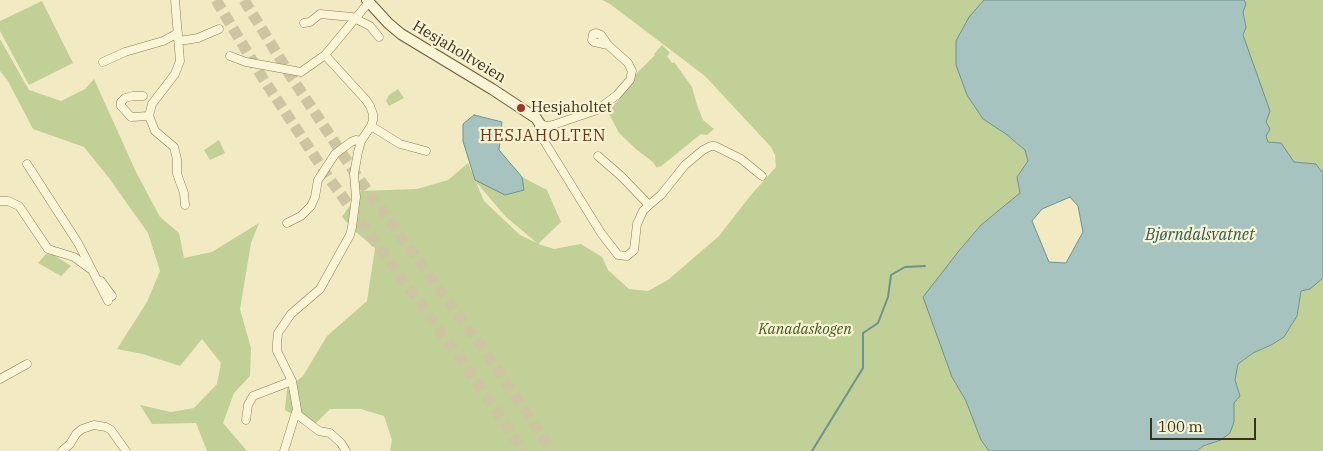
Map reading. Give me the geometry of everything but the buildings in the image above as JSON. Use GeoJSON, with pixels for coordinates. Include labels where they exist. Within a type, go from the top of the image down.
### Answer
{"type":"FeatureCollection","features":[{"type":"Feature","properties":{"kind":"main road","name":"Hesjaholtveien"},"geometry":{"type":"LineString","coordinates":[[368,1],[401,34],[492,89],[536,118],[540,124]]}},
{"type":"Feature","properties":{"kind":"main road"},"geometry":{"type":"LineString","coordinates":[[540,124],[542,139]]}},
{"type":"Feature","properties":{"kind":"street"},"geometry":{"type":"LineString","coordinates":[[175,0],[180,61],[178,69],[152,104],[149,116],[155,131],[174,147],[177,159],[177,174],[184,192],[184,205]]}},
{"type":"Feature","properties":{"kind":"street"},"geometry":{"type":"LineString","coordinates":[[230,56],[246,62],[301,72],[325,54],[368,1]]}},
{"type":"Feature","properties":{"kind":"street"},"geometry":{"type":"LineString","coordinates":[[304,22],[310,22],[320,14],[354,18],[370,26],[379,36]]}},
{"type":"Feature","properties":{"kind":"street"},"geometry":{"type":"LineString","coordinates":[[103,62],[126,52],[178,37],[198,38],[219,28]]}},
{"type":"Feature","properties":{"kind":"street"},"geometry":{"type":"LineString","coordinates":[[540,124],[553,125],[597,110],[617,95],[630,80],[631,68],[608,45]]}},
{"type":"Feature","properties":{"kind":"street"},"geometry":{"type":"LineString","coordinates":[[284,451],[296,412],[292,381],[277,350],[278,333],[291,314],[320,290],[350,235],[356,197],[354,174],[361,141],[374,120],[370,106],[325,54]]}},
{"type":"Feature","properties":{"kind":"street"},"geometry":{"type":"LineString","coordinates":[[143,96],[125,98],[121,102],[122,106],[132,117],[149,116]]}},
{"type":"Feature","properties":{"kind":"street"},"geometry":{"type":"LineString","coordinates":[[371,126],[400,144],[426,151]]}},
{"type":"Feature","properties":{"kind":"street"},"geometry":{"type":"LineString","coordinates":[[542,139],[601,233],[618,255],[627,256],[634,250],[636,224],[643,211],[661,195],[685,165],[703,150],[716,146],[741,159],[762,176]]}},
{"type":"Feature","properties":{"kind":"street"},"geometry":{"type":"LineString","coordinates":[[287,223],[301,216],[311,206],[315,198],[318,180],[334,154],[351,142],[361,141]]}},
{"type":"Feature","properties":{"kind":"street"},"geometry":{"type":"LineString","coordinates":[[598,156],[621,176],[649,205]]}},
{"type":"Feature","properties":{"kind":"street"},"geometry":{"type":"LineString","coordinates":[[27,164],[110,298]]}},
{"type":"Feature","properties":{"kind":"street"},"geometry":{"type":"LineString","coordinates":[[0,201],[8,201],[19,206],[48,249],[74,257],[90,268]]}},
{"type":"Feature","properties":{"kind":"street"},"geometry":{"type":"LineString","coordinates":[[0,379],[27,364]]}},
{"type":"Feature","properties":{"kind":"street"},"geometry":{"type":"LineString","coordinates":[[246,420],[248,405],[253,396],[292,381]]}},
{"type":"Feature","properties":{"kind":"street"},"geometry":{"type":"LineString","coordinates":[[296,412],[309,425],[319,431],[330,433],[341,443],[346,451]]}},
{"type":"Feature","properties":{"kind":"street"},"geometry":{"type":"LineString","coordinates":[[62,451],[82,429],[94,425],[111,430],[126,451]]}},
{"type":"Feature","properties":{"kind":"green space","name":"Kanadaskogen"},"geometry":{"type":"Polygon","coordinates":[[[602,0],[985,0],[1006,134],[1025,150],[1028,161],[1017,177],[1020,193],[981,225],[958,252],[952,377],[966,401],[981,440],[989,451],[390,451],[392,440],[384,416],[361,409],[330,409],[313,426],[285,410],[287,389],[303,376],[327,336],[367,301],[375,248],[342,217],[360,191],[417,189],[448,180],[468,163],[475,180],[524,190],[522,177],[547,190],[561,222],[538,244],[554,249],[581,244],[602,257],[608,270],[629,289],[648,291],[668,280],[719,236],[776,167],[775,155],[771,147],[705,76],[610,4],[602,0]],[[476,182],[484,201],[520,235],[537,243],[506,217],[476,182]]]}},
{"type":"Feature","properties":{"kind":"green space"},"geometry":{"type":"Polygon","coordinates":[[[1244,0],[1323,0],[1323,171],[1316,164],[1294,162],[1287,154],[1268,142],[1266,122],[1243,35],[1246,27],[1243,11],[1246,4],[1244,0]]]}},
{"type":"Feature","properties":{"kind":"green space"},"geometry":{"type":"Polygon","coordinates":[[[42,1],[73,63],[29,85],[0,31],[0,21],[42,1]]]}},
{"type":"Feature","properties":{"kind":"green space"},"geometry":{"type":"Polygon","coordinates":[[[0,39],[29,90],[61,101],[85,89],[94,79],[136,172],[160,217],[179,233],[184,258],[212,252],[259,223],[251,243],[240,309],[251,348],[250,376],[234,393],[223,423],[247,451],[207,451],[196,423],[152,424],[140,405],[171,412],[194,408],[217,384],[221,363],[202,339],[180,366],[143,354],[117,349],[147,302],[160,271],[148,233],[109,178],[84,147],[33,129],[8,81],[0,71],[0,39]]]}},
{"type":"Feature","properties":{"kind":"green space"},"geometry":{"type":"Polygon","coordinates":[[[662,45],[670,53],[667,56],[672,63],[674,62],[692,87],[703,120],[714,129],[707,135],[701,134],[657,168],[653,162],[619,133],[608,112],[626,91],[637,73],[662,45]]]}},
{"type":"Feature","properties":{"kind":"green space"},"geometry":{"type":"Polygon","coordinates":[[[398,89],[404,98],[389,106],[386,101],[389,95],[398,89]]]}},
{"type":"Feature","properties":{"kind":"green space"},"geometry":{"type":"Polygon","coordinates":[[[219,140],[225,153],[210,160],[204,150],[219,140]]]}},
{"type":"Feature","properties":{"kind":"green space"},"geometry":{"type":"Polygon","coordinates":[[[46,254],[54,255],[71,266],[61,276],[38,263],[46,254]]]}},
{"type":"Feature","properties":{"kind":"green space"},"geometry":{"type":"Polygon","coordinates":[[[1323,270],[1323,451],[1197,451],[1203,446],[1210,444],[1226,389],[1238,364],[1253,353],[1284,337],[1297,316],[1301,291],[1323,270]]]}},
{"type":"Feature","properties":{"kind":"water","name":"Bjørndalsvatnet"},"geometry":{"type":"Polygon","coordinates":[[[984,0],[1244,0],[1246,4],[1243,12],[1246,27],[1243,35],[1270,111],[1266,122],[1270,129],[1266,136],[1268,142],[1281,143],[1294,162],[1316,164],[1323,171],[1323,278],[1310,289],[1301,291],[1297,316],[1284,337],[1253,353],[1238,364],[1235,380],[1240,396],[1234,403],[1234,422],[1230,433],[1221,440],[1203,446],[1197,451],[989,451],[981,440],[966,401],[952,377],[923,297],[981,225],[1020,193],[1017,177],[1028,161],[1025,150],[1006,134],[983,119],[967,95],[956,65],[956,41],[969,17],[984,0]],[[1070,197],[1042,209],[1032,221],[1049,262],[1066,263],[1083,232],[1078,206],[1070,197]]]}},
{"type":"Feature","properties":{"kind":"water"},"geometry":{"type":"Polygon","coordinates":[[[474,115],[502,122],[499,150],[522,177],[524,190],[505,195],[475,180],[463,141],[463,124],[474,115]]]}},
{"type":"Feature","properties":{"kind":"waterway"},"geometry":{"type":"LineString","coordinates":[[812,451],[863,368],[863,333],[878,323],[888,297],[891,275],[905,267],[925,266]]}},
{"type":"Feature","properties":{"kind":"tunnel"},"geometry":{"type":"LineString","coordinates":[[216,0],[264,80],[329,178],[470,372],[523,451]]}},
{"type":"Feature","properties":{"kind":"tunnel"},"geometry":{"type":"LineString","coordinates":[[244,0],[292,78],[357,176],[489,357],[552,451]]}},
{"type":"Feature","properties":{"kind":"place","name":"Hesjaholtet"},"geometry":{"type":"Point","coordinates":[521,108]}},
{"type":"Feature","properties":{"kind":"district","name":"HESJAHOLTEN"},"geometry":{"type":"Point","coordinates":[543,136]}}]}
